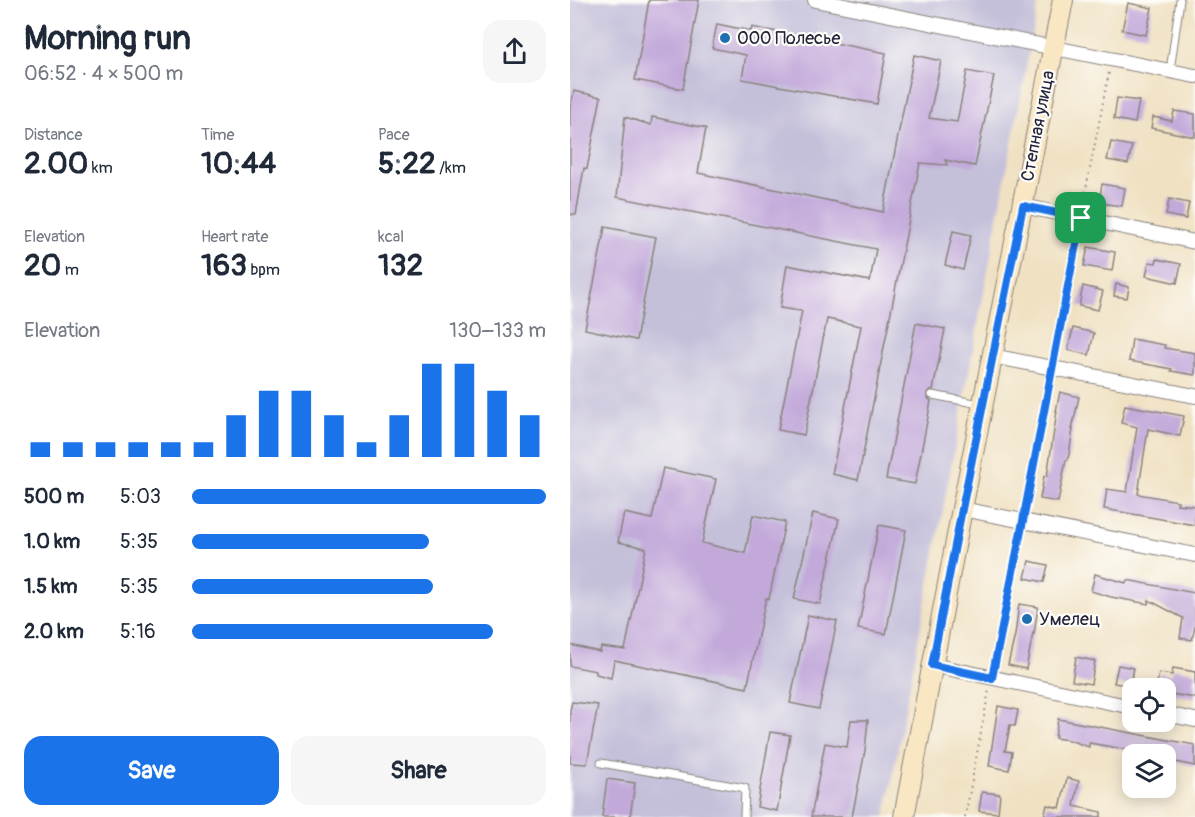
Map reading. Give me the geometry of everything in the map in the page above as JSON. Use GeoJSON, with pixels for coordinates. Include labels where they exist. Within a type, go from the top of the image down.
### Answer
{"type":"FeatureCollection","features":[{"type":"Feature","properties":{"kind":"main road","name":"Степная улица"},"geometry":{"type":"LineString","coordinates":[[903,817],[1063,0]]}},
{"type":"Feature","properties":{"kind":"street"},"geometry":{"type":"LineString","coordinates":[[815,0],[1195,76]]}},
{"type":"Feature","properties":{"kind":"street"},"geometry":{"type":"LineString","coordinates":[[1023,206],[1195,242]]}},
{"type":"Feature","properties":{"kind":"street"},"geometry":{"type":"LineString","coordinates":[[992,356],[1195,396]]}},
{"type":"Feature","properties":{"kind":"street"},"geometry":{"type":"LineString","coordinates":[[962,509],[1195,555]]}},
{"type":"Feature","properties":{"kind":"street"},"geometry":{"type":"LineString","coordinates":[[932,665],[1122,705]]}},
{"type":"Feature","properties":{"kind":"street"},"geometry":{"type":"LineString","coordinates":[[1176,716],[1195,720]]}},
{"type":"Feature","properties":{"kind":"lane"},"geometry":{"type":"LineString","coordinates":[[1170,71],[1180,0]]}},
{"type":"Feature","properties":{"kind":"lane"},"geometry":{"type":"LineString","coordinates":[[932,395],[983,404]]}},
{"type":"Feature","properties":{"kind":"lane"},"geometry":{"type":"LineString","coordinates":[[600,763],[745,788],[744,817]]}},
{"type":"Feature","properties":{"kind":"path"},"geometry":{"type":"LineString","coordinates":[[965,817],[1112,59]]}},
{"type":"Feature","properties":{"kind":"shaded area"},"geometry":{"type":"Polygon","coordinates":[[[570,0],[1039,0],[885,817],[570,817],[570,0]]]}},
{"type":"Feature","properties":{"kind":"building"},"geometry":{"type":"Polygon","coordinates":[[[649,0],[699,0],[683,89],[635,80],[649,0]]]}},
{"type":"Feature","properties":{"kind":"building"},"geometry":{"type":"Polygon","coordinates":[[[1128,3],[1152,8],[1146,35],[1122,30],[1128,3]]]}},
{"type":"Feature","properties":{"kind":"building"},"geometry":{"type":"Polygon","coordinates":[[[717,24],[751,31],[752,27],[886,53],[877,104],[742,79],[746,55],[712,48],[717,24]]]}},
{"type":"Feature","properties":{"kind":"building"},"geometry":{"type":"Polygon","coordinates":[[[914,55],[941,61],[929,118],[957,122],[967,71],[994,76],[975,166],[945,160],[947,165],[920,163],[858,480],[832,474],[861,326],[827,319],[804,435],[778,430],[802,311],[780,308],[787,265],[870,281],[876,249],[617,197],[625,117],[651,125],[652,117],[706,128],[698,173],[883,212],[914,55]]]}},
{"type":"Feature","properties":{"kind":"building"},"geometry":{"type":"Polygon","coordinates":[[[574,91],[601,97],[587,169],[584,168],[576,215],[570,214],[570,108],[574,91]]]}},
{"type":"Feature","properties":{"kind":"building"},"geometry":{"type":"Polygon","coordinates":[[[1117,98],[1139,101],[1135,123],[1114,119],[1117,98]]]}},
{"type":"Feature","properties":{"kind":"building"},"geometry":{"type":"Polygon","coordinates":[[[1174,111],[1195,114],[1195,137],[1151,128],[1153,117],[1172,121],[1174,111]]]}},
{"type":"Feature","properties":{"kind":"building"},"geometry":{"type":"Polygon","coordinates":[[[1111,142],[1132,146],[1128,164],[1107,160],[1111,142]]]}},
{"type":"Feature","properties":{"kind":"building"},"geometry":{"type":"Polygon","coordinates":[[[1102,184],[1125,188],[1122,206],[1099,203],[1102,184]]]}},
{"type":"Feature","properties":{"kind":"building"},"geometry":{"type":"Polygon","coordinates":[[[1169,199],[1189,203],[1186,219],[1166,215],[1169,199]]]}},
{"type":"Feature","properties":{"kind":"building"},"geometry":{"type":"Polygon","coordinates":[[[605,227],[656,237],[636,340],[585,329],[605,227]]]}},
{"type":"Feature","properties":{"kind":"building"},"geometry":{"type":"Polygon","coordinates":[[[953,231],[971,235],[963,270],[945,265],[953,231]]]}},
{"type":"Feature","properties":{"kind":"building"},"geometry":{"type":"Polygon","coordinates":[[[1088,247],[1115,252],[1112,271],[1084,266],[1088,247]]]}},
{"type":"Feature","properties":{"kind":"building"},"geometry":{"type":"Polygon","coordinates":[[[1157,259],[1181,264],[1177,283],[1146,276],[1149,262],[1156,263],[1157,259]]]}},
{"type":"Feature","properties":{"kind":"building"},"geometry":{"type":"Polygon","coordinates":[[[1116,284],[1129,287],[1127,298],[1114,296],[1116,284]]]}},
{"type":"Feature","properties":{"kind":"building"},"geometry":{"type":"Polygon","coordinates":[[[1083,286],[1103,291],[1098,310],[1079,306],[1083,286]]]}},
{"type":"Feature","properties":{"kind":"building"},"geometry":{"type":"Polygon","coordinates":[[[916,323],[945,329],[933,390],[927,393],[931,401],[915,484],[886,479],[916,323]]]}},
{"type":"Feature","properties":{"kind":"building"},"geometry":{"type":"Polygon","coordinates":[[[1073,328],[1094,333],[1089,355],[1068,350],[1073,328]]]}},
{"type":"Feature","properties":{"kind":"building"},"geometry":{"type":"Polygon","coordinates":[[[1132,339],[1165,345],[1164,348],[1195,353],[1195,375],[1129,361],[1132,339]]]}},
{"type":"Feature","properties":{"kind":"building"},"geometry":{"type":"Polygon","coordinates":[[[1060,392],[1079,397],[1058,502],[1040,499],[1044,476],[1047,476],[1060,392]]]}},
{"type":"Feature","properties":{"kind":"building"},"geometry":{"type":"Polygon","coordinates":[[[1125,405],[1184,416],[1180,436],[1148,429],[1138,494],[1195,506],[1195,525],[1104,509],[1107,489],[1127,492],[1137,427],[1121,423],[1125,405]]]}},
{"type":"Feature","properties":{"kind":"building"},"geometry":{"type":"Polygon","coordinates":[[[663,468],[716,479],[702,543],[745,553],[753,515],[785,522],[747,688],[614,660],[611,678],[596,674],[596,671],[570,666],[570,645],[600,652],[601,647],[625,650],[646,548],[618,542],[624,513],[652,519],[663,468]]]}},
{"type":"Feature","properties":{"kind":"building"},"geometry":{"type":"Polygon","coordinates":[[[813,513],[839,519],[820,604],[794,599],[813,513]]]}},
{"type":"Feature","properties":{"kind":"building"},"geometry":{"type":"Polygon","coordinates":[[[879,525],[906,530],[886,634],[858,629],[879,525]]]}},
{"type":"Feature","properties":{"kind":"building"},"geometry":{"type":"Polygon","coordinates":[[[1029,561],[1048,565],[1044,582],[1025,578],[1029,561]]]}},
{"type":"Feature","properties":{"kind":"building"},"geometry":{"type":"Polygon","coordinates":[[[1095,574],[1126,583],[1127,580],[1195,593],[1195,627],[1192,640],[1180,638],[1183,618],[1149,600],[1148,604],[1091,591],[1095,574]]]}},
{"type":"Feature","properties":{"kind":"building"},"geometry":{"type":"Polygon","coordinates":[[[1019,604],[1038,607],[1026,669],[1008,665],[1019,604]]]}},
{"type":"Feature","properties":{"kind":"building"},"geometry":{"type":"Polygon","coordinates":[[[808,615],[837,621],[819,709],[790,703],[808,615]]]}},
{"type":"Feature","properties":{"kind":"building"},"geometry":{"type":"Polygon","coordinates":[[[1076,657],[1095,661],[1091,684],[1072,681],[1076,657]]]}},
{"type":"Feature","properties":{"kind":"building"},"geometry":{"type":"Polygon","coordinates":[[[1118,665],[1134,668],[1132,678],[1122,678],[1122,684],[1114,683],[1118,665]]]}},
{"type":"Feature","properties":{"kind":"building"},"geometry":{"type":"Polygon","coordinates":[[[1173,668],[1195,672],[1195,698],[1176,695],[1176,678],[1158,678],[1159,673],[1172,675],[1173,668]]]}},
{"type":"Feature","properties":{"kind":"building"},"geometry":{"type":"Polygon","coordinates":[[[572,702],[598,705],[587,764],[570,763],[572,702]]]}},
{"type":"Feature","properties":{"kind":"building"},"geometry":{"type":"Polygon","coordinates":[[[998,706],[1018,710],[1015,726],[1010,725],[1005,751],[1012,752],[1009,770],[989,766],[998,706]]]}},
{"type":"Feature","properties":{"kind":"building"},"geometry":{"type":"Polygon","coordinates":[[[1058,719],[1195,745],[1195,766],[1176,762],[1176,744],[1122,744],[1122,749],[1089,743],[1089,747],[1055,738],[1058,719]]]}},
{"type":"Feature","properties":{"kind":"building"},"geometry":{"type":"Polygon","coordinates":[[[851,720],[868,720],[865,751],[852,817],[811,817],[825,743],[847,747],[851,720]]]}},
{"type":"Feature","properties":{"kind":"building"},"geometry":{"type":"Polygon","coordinates":[[[770,732],[790,735],[777,811],[757,807],[770,732]]]}},
{"type":"Feature","properties":{"kind":"building"},"geometry":{"type":"Polygon","coordinates":[[[1067,778],[1079,781],[1074,806],[1101,812],[1101,817],[1044,817],[1047,805],[1060,808],[1067,778]]]}},
{"type":"Feature","properties":{"kind":"building"},"geometry":{"type":"Polygon","coordinates":[[[607,779],[635,783],[630,817],[602,817],[607,779]]]}},
{"type":"Feature","properties":{"kind":"building"},"geometry":{"type":"Polygon","coordinates":[[[982,792],[1000,794],[998,813],[979,811],[982,792]]]}},
{"type":"Feature","properties":{"kind":"place","name":"ООО Полесье"},"geometry":{"type":"Point","coordinates":[725,38]}},
{"type":"Feature","properties":{"kind":"place","name":"Умелец"},"geometry":{"type":"Point","coordinates":[1027,619]}},
{"type":"Feature","properties":{"kind":"route"},"geometry":{"type":"LineString","coordinates":[[1023,206],[1081,218],[992,678],[932,665],[1023,206]]}}]}
